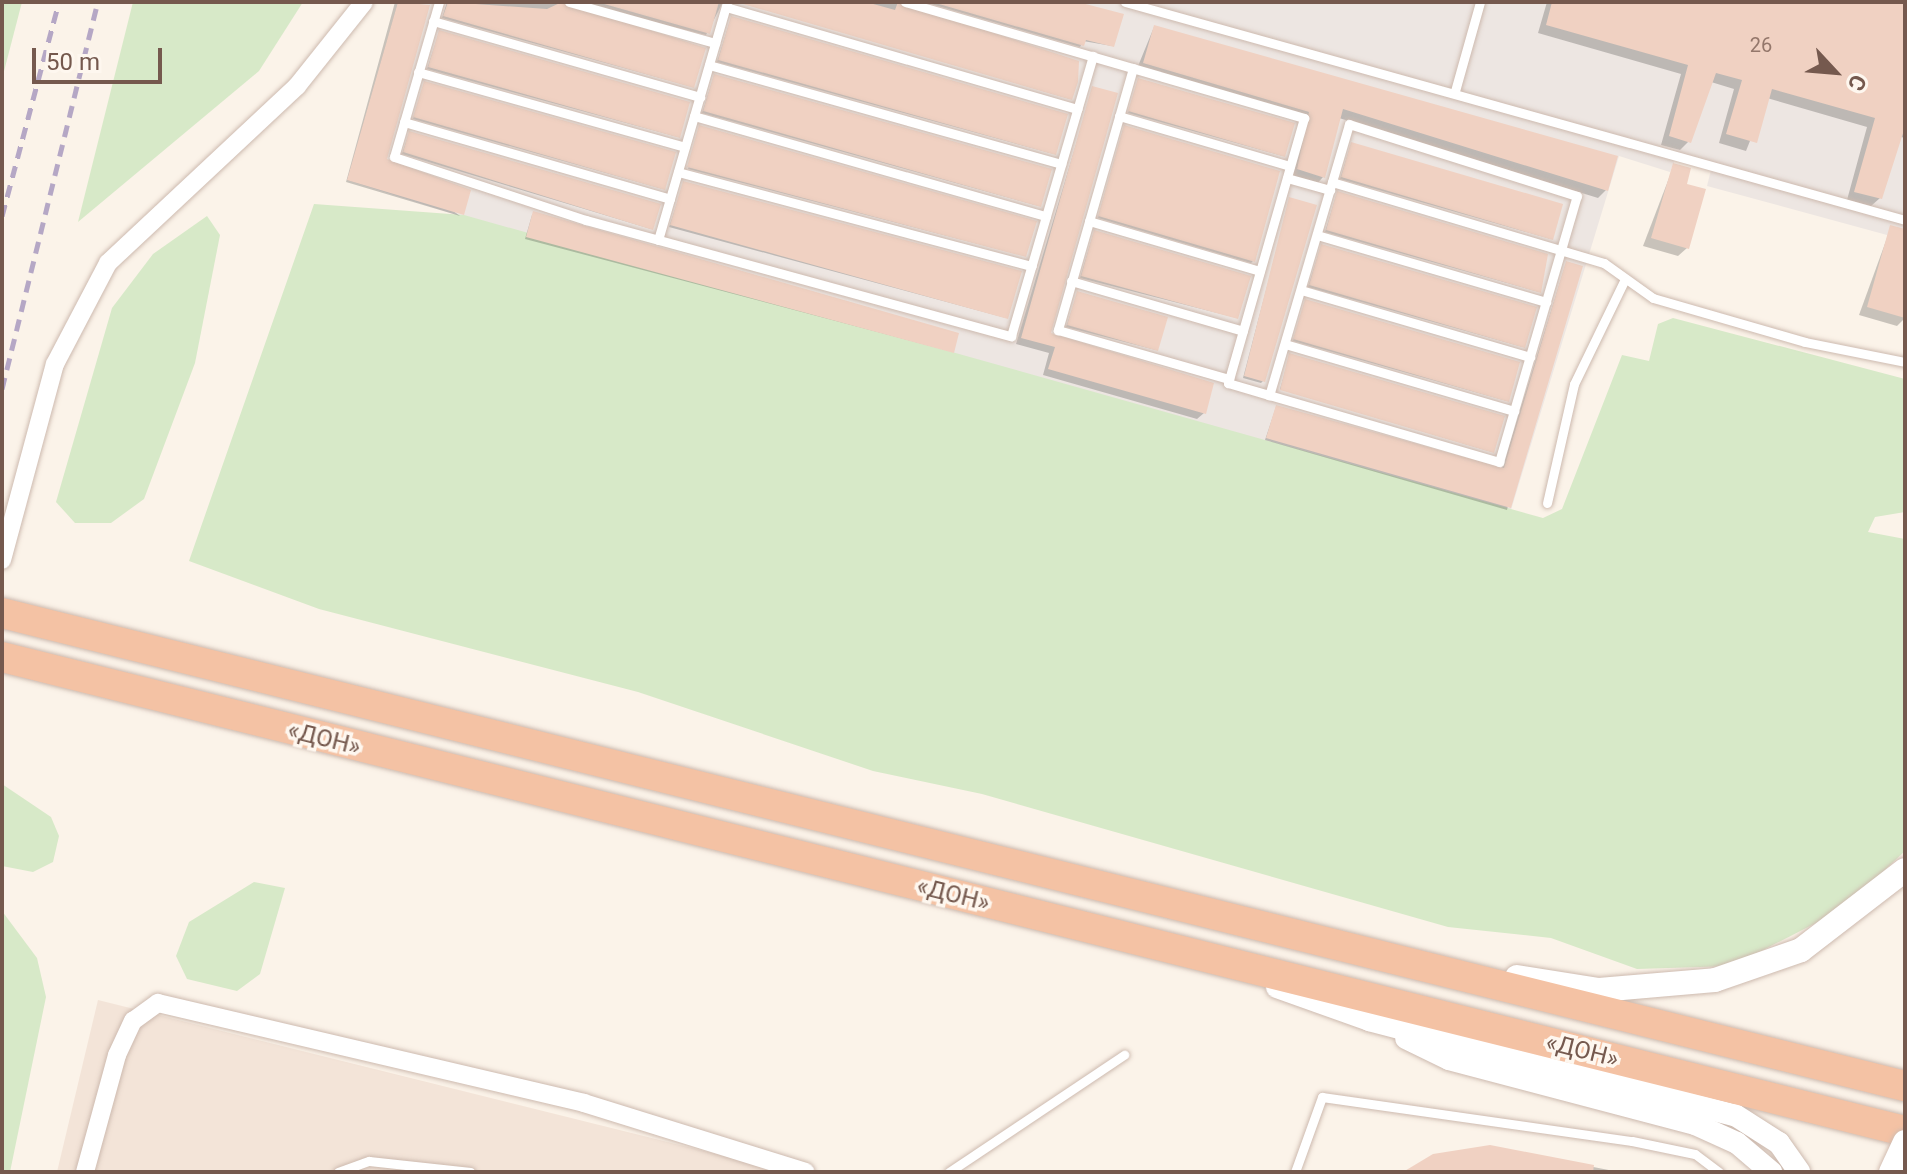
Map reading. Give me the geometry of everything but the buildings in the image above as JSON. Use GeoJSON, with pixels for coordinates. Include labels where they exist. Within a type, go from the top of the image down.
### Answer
{"type":"FeatureCollection","features":[{"type":"Feature","properties":{"kind":"highway","name":"«ДОН»"},"geometry":{"type":"LineString","coordinates":[[2,613],[1480,983],[1905,1086]]}},
{"type":"Feature","properties":{"kind":"highway","name":"«ДОН»"},"geometry":{"type":"LineString","coordinates":[[2,657],[1905,1131]]}},
{"type":"Feature","properties":{"kind":"main road"},"geometry":{"type":"LineString","coordinates":[[1480,983],[1514,977],[1599,990],[1715,980],[1801,950],[1905,870]]}},
{"type":"Feature","properties":{"kind":"main road"},"geometry":{"type":"LineString","coordinates":[[1715,1039],[1905,1076]]}},
{"type":"Feature","properties":{"kind":"main road"},"geometry":{"type":"LineString","coordinates":[[1829,1111],[1905,1142],[1891,1172]]}},
{"type":"Feature","properties":{"kind":"street"},"geometry":{"type":"LineString","coordinates":[[2,560],[55,364],[108,263],[297,86],[364,2]]}},
{"type":"Feature","properties":{"kind":"street"},"geometry":{"type":"LineString","coordinates":[[1223,962],[1369,1020],[1449,1059],[1695,1124],[1737,1143],[1771,1172]]}},
{"type":"Feature","properties":{"kind":"street"},"geometry":{"type":"LineString","coordinates":[[85,1172],[117,1055],[133,1021],[158,1003],[584,1103],[805,1172]]}},
{"type":"Feature","properties":{"kind":"street"},"geometry":{"type":"LineString","coordinates":[[1369,1020],[1735,1115],[1779,1143],[1799,1172]]}},
{"type":"Feature","properties":{"kind":"lane"},"geometry":{"type":"LineString","coordinates":[[439,2],[394,157],[658,240],[1011,336],[1093,56]]}},
{"type":"Feature","properties":{"kind":"lane"},"geometry":{"type":"LineString","coordinates":[[569,2],[715,43]]}},
{"type":"Feature","properties":{"kind":"lane"},"geometry":{"type":"LineString","coordinates":[[905,2],[1304,118],[1229,379]]}},
{"type":"Feature","properties":{"kind":"lane"},"geometry":{"type":"LineString","coordinates":[[1125,2],[1455,91],[1905,220]]}},
{"type":"Feature","properties":{"kind":"lane"},"geometry":{"type":"LineString","coordinates":[[1455,91],[1480,2]]}},
{"type":"Feature","properties":{"kind":"lane"},"geometry":{"type":"LineString","coordinates":[[658,240],[726,4],[1077,109]]}},
{"type":"Feature","properties":{"kind":"lane"},"geometry":{"type":"LineString","coordinates":[[433,21],[700,97]]}},
{"type":"Feature","properties":{"kind":"lane"},"geometry":{"type":"LineString","coordinates":[[709,65],[1061,164]]}},
{"type":"Feature","properties":{"kind":"lane"},"geometry":{"type":"LineString","coordinates":[[1133,68],[1058,330],[1229,379],[1269,395],[1499,462],[1577,196],[1349,124],[1269,395]]}},
{"type":"Feature","properties":{"kind":"lane"},"geometry":{"type":"LineString","coordinates":[[418,72],[685,147]]}},
{"type":"Feature","properties":{"kind":"lane"},"geometry":{"type":"LineString","coordinates":[[694,116],[1046,216]]}},
{"type":"Feature","properties":{"kind":"lane"},"geometry":{"type":"LineString","coordinates":[[1119,116],[1290,166]]}},
{"type":"Feature","properties":{"kind":"lane"},"geometry":{"type":"LineString","coordinates":[[404,122],[670,199]]}},
{"type":"Feature","properties":{"kind":"lane"},"geometry":{"type":"LineString","coordinates":[[678,172],[1032,266]]}},
{"type":"Feature","properties":{"kind":"lane"},"geometry":{"type":"LineString","coordinates":[[1287,178],[1331,186],[1561,250],[1625,279],[1653,298],[1805,342],[1905,362]]}},
{"type":"Feature","properties":{"kind":"lane"},"geometry":{"type":"LineString","coordinates":[[1089,221],[1260,271]]}},
{"type":"Feature","properties":{"kind":"lane"},"geometry":{"type":"LineString","coordinates":[[1317,235],[1546,302]]}},
{"type":"Feature","properties":{"kind":"lane"},"geometry":{"type":"LineString","coordinates":[[1547,503],[1574,384],[1625,279]]}},
{"type":"Feature","properties":{"kind":"lane"},"geometry":{"type":"LineString","coordinates":[[1071,281],[1243,331]]}},
{"type":"Feature","properties":{"kind":"lane"},"geometry":{"type":"LineString","coordinates":[[1301,290],[1530,357]]}},
{"type":"Feature","properties":{"kind":"lane"},"geometry":{"type":"LineString","coordinates":[[1285,344],[1514,411]]}},
{"type":"Feature","properties":{"kind":"lane"},"geometry":{"type":"LineString","coordinates":[[949,1172],[1124,1055]]}},
{"type":"Feature","properties":{"kind":"lane"},"geometry":{"type":"LineString","coordinates":[[1295,1172],[1322,1097],[1632,1141],[1695,1154],[1719,1172]]}},
{"type":"Feature","properties":{"kind":"lane"},"geometry":{"type":"LineString","coordinates":[[338,1172],[369,1161],[470,1172]]}},
{"type":"Feature","properties":{"kind":"shaded area"},"geometry":{"type":"Polygon","coordinates":[[[398,2],[1905,2],[1905,229],[1887,235],[1707,186],[1711,170],[1675,160],[1670,172],[1619,156],[1511,510],[526,237],[347,180],[398,2]]]}},
{"type":"Feature","properties":{"kind":"shaded area"},"geometry":{"type":"Polygon","coordinates":[[[98,1000],[788,1172],[57,1172],[98,1000]]]}},
{"type":"Feature","properties":{"kind":"green space"},"geometry":{"type":"Polygon","coordinates":[[[2,2],[22,2],[2,79],[2,2]]]}},
{"type":"Feature","properties":{"kind":"green space"},"geometry":{"type":"Polygon","coordinates":[[[133,2],[303,2],[259,71],[78,222],[133,2]]]}},
{"type":"Feature","properties":{"kind":"green space"},"geometry":{"type":"Polygon","coordinates":[[[314,204],[464,215],[1543,518],[1562,509],[1622,355],[1649,361],[1658,324],[1673,318],[1905,379],[1905,512],[1875,517],[1868,532],[1905,539],[1905,851],[1843,909],[1732,966],[1637,969],[1551,938],[1448,927],[982,794],[873,771],[638,692],[319,609],[189,561],[314,204]]]}},
{"type":"Feature","properties":{"kind":"green space"},"geometry":{"type":"Polygon","coordinates":[[[207,216],[220,235],[195,363],[144,499],[111,523],[75,523],[56,502],[112,308],[153,254],[207,216]]]}},
{"type":"Feature","properties":{"kind":"green space"},"geometry":{"type":"Polygon","coordinates":[[[2,784],[51,817],[59,836],[53,862],[33,872],[2,866],[2,784]]]}},
{"type":"Feature","properties":{"kind":"green space"},"geometry":{"type":"Polygon","coordinates":[[[254,882],[285,888],[260,974],[237,991],[187,979],[176,956],[189,922],[254,882]]]}},
{"type":"Feature","properties":{"kind":"green space"},"geometry":{"type":"Polygon","coordinates":[[[2,911],[37,958],[46,997],[10,1172],[2,1172],[2,911]]]}},
{"type":"Feature","properties":{"kind":"railway"},"geometry":{"type":"LineString","coordinates":[[2,216],[59,2]]}},
{"type":"Feature","properties":{"kind":"railway"},"geometry":{"type":"LineString","coordinates":[[2,389],[98,2]]}}]}
